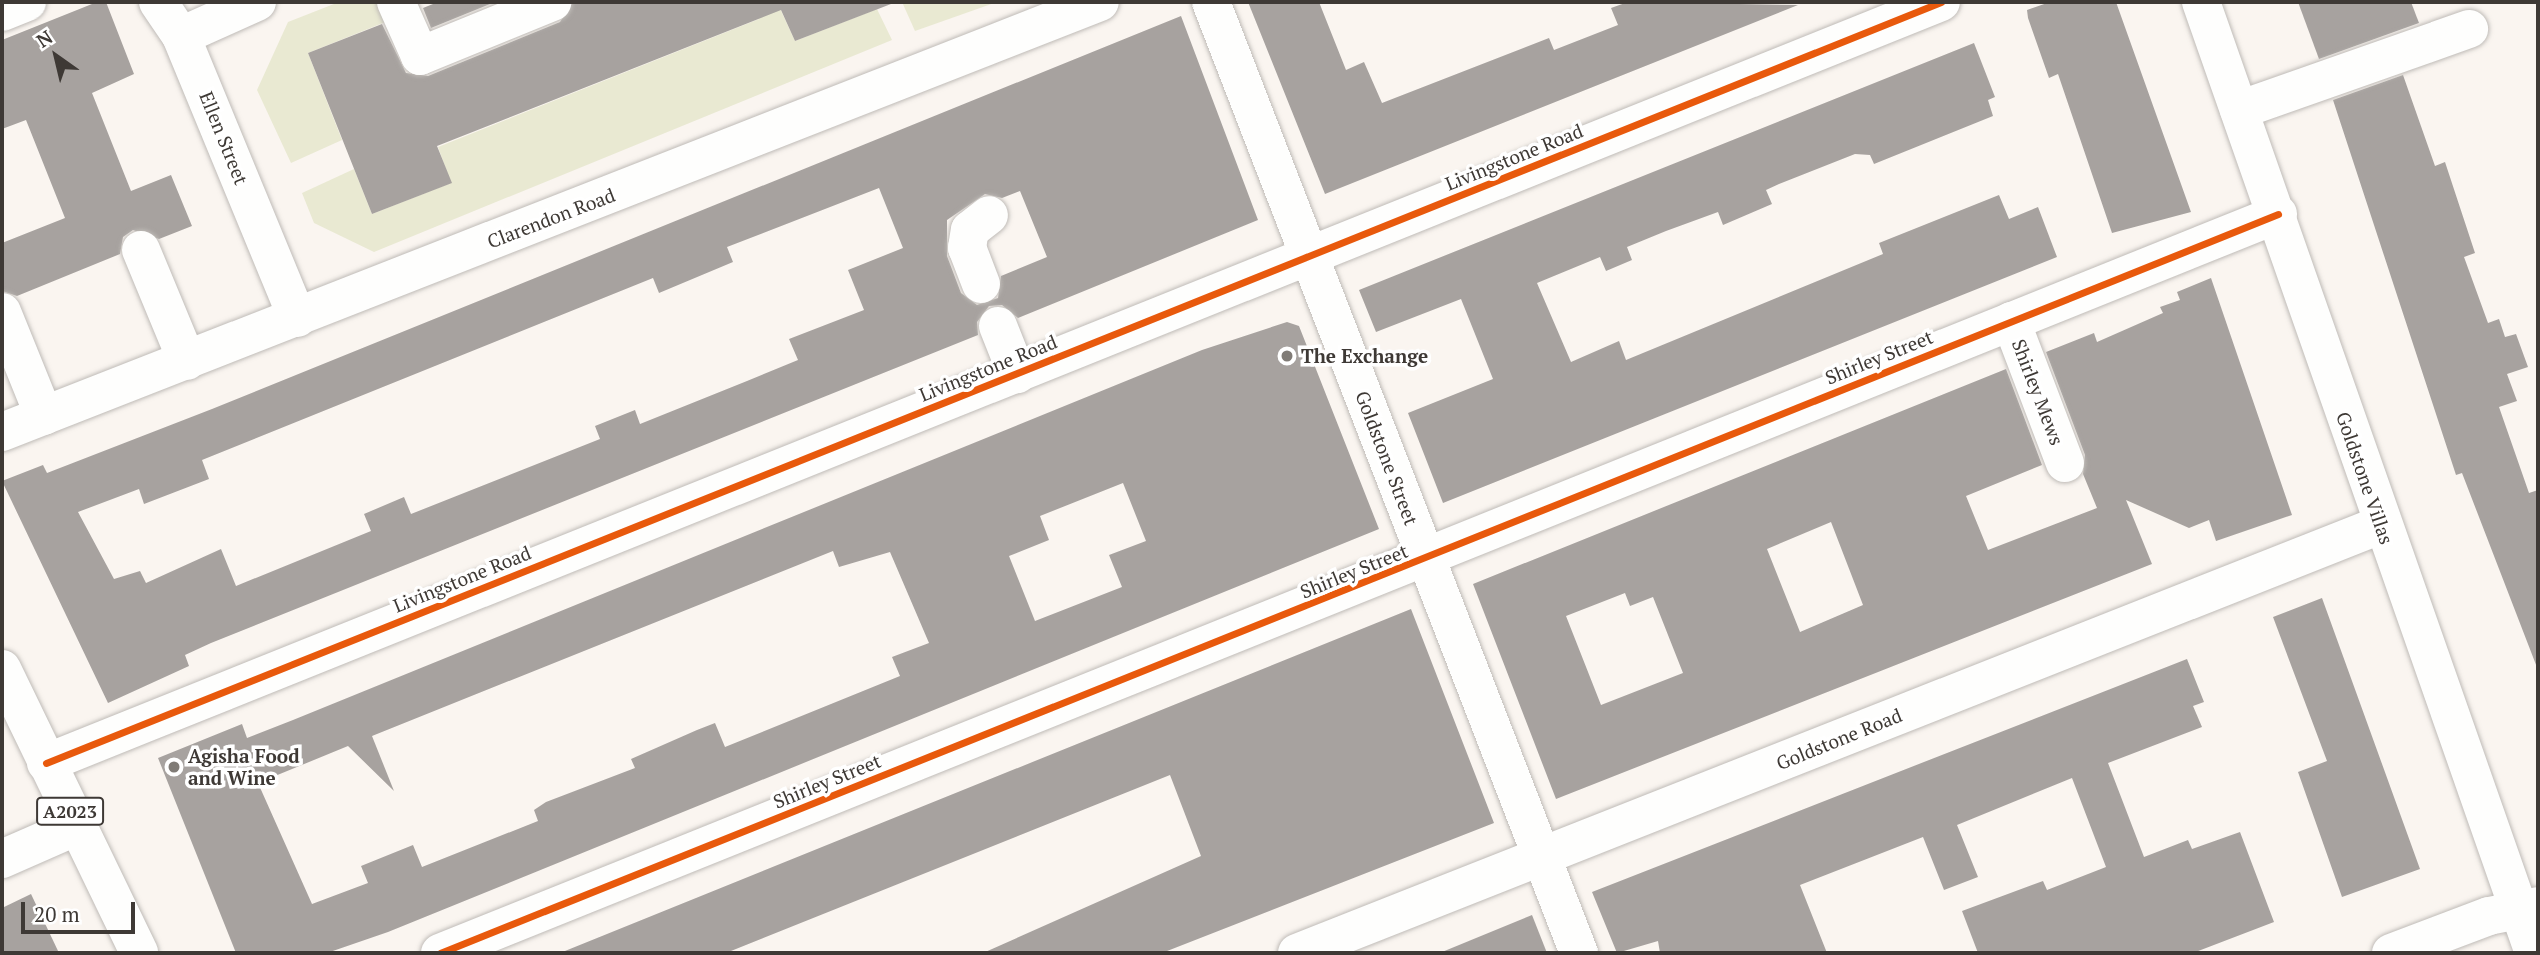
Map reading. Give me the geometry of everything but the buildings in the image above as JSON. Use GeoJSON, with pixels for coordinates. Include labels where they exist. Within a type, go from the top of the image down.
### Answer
{"type":"FeatureCollection","features":[{"type":"Feature","properties":{"kind":"street"},"geometry":{"type":"LineString","coordinates":[[2,12],[27,2]]}},
{"type":"Feature","properties":{"kind":"street","name":"Ellen Street"},"geometry":{"type":"LineString","coordinates":[[158,2],[181,36],[297,317]]}},
{"type":"Feature","properties":{"kind":"street"},"geometry":{"type":"LineString","coordinates":[[181,36],[257,2]]}},
{"type":"Feature","properties":{"kind":"street"},"geometry":{"type":"LineString","coordinates":[[396,2],[420,56],[552,2]]}},
{"type":"Feature","properties":{"kind":"street","name":"Clarendon Road"},"geometry":{"type":"LineString","coordinates":[[2,432],[1100,2]]}},
{"type":"Feature","properties":{"kind":"street","name":"Goldstone Street"},"geometry":{"type":"LineString","coordinates":[[1211,2],[1578,953]]}},
{"type":"Feature","properties":{"kind":"street","name":"Livingstone Road"},"geometry":{"type":"LineString","coordinates":[[46,763],[1941,2]]}},
{"type":"Feature","properties":{"kind":"street","name":"Goldstone Villas"},"geometry":{"type":"LineString","coordinates":[[2201,2],[2278,214],[2380,525],[2529,908],[2534,953]]}},
{"type":"Feature","properties":{"kind":"street"},"geometry":{"type":"LineString","coordinates":[[2239,110],[2469,29]]}},
{"type":"Feature","properties":{"kind":"street","name":"Shirley Street"},"geometry":{"type":"LineString","coordinates":[[440,953],[1426,559],[2278,214]]}},
{"type":"Feature","properties":{"kind":"street"},"geometry":{"type":"LineString","coordinates":[[981,284],[967,248],[970,230],[989,215]]}},
{"type":"Feature","properties":{"kind":"street"},"geometry":{"type":"LineString","coordinates":[[141,250],[187,360]]}},
{"type":"Feature","properties":{"kind":"street"},"geometry":{"type":"LineString","coordinates":[[2,312],[44,416]]}},
{"type":"Feature","properties":{"kind":"street","name":"Shirley Mews"},"geometry":{"type":"LineString","coordinates":[[2011,321],[2065,463]]}},
{"type":"Feature","properties":{"kind":"street"},"geometry":{"type":"LineString","coordinates":[[998,326],[1017,374]]}},
{"type":"Feature","properties":{"kind":"street","name":"Goldstone Road"},"geometry":{"type":"LineString","coordinates":[[1297,953],[2380,525]]}},
{"type":"Feature","properties":{"kind":"street","name":"A2023"},"geometry":{"type":"LineString","coordinates":[[2,668],[139,953]]}},
{"type":"Feature","properties":{"kind":"street"},"geometry":{"type":"LineString","coordinates":[[2,859],[77,826]]}},
{"type":"Feature","properties":{"kind":"street"},"geometry":{"type":"LineString","coordinates":[[2391,953],[2529,908]]}},
{"type":"Feature","properties":{"kind":"green space"},"geometry":{"type":"Polygon","coordinates":[[[339,2],[390,2],[388,21],[308,53],[342,140],[291,163],[257,90],[288,22],[339,2]]]}},
{"type":"Feature","properties":{"kind":"green space"},"geometry":{"type":"Polygon","coordinates":[[[777,2],[795,41],[877,9],[892,40],[374,252],[314,223],[302,193],[354,169],[372,214],[451,183],[438,147],[759,19],[756,8],[777,2]]]}},
{"type":"Feature","properties":{"kind":"green space"},"geometry":{"type":"Polygon","coordinates":[[[902,2],[997,2],[915,31],[902,2]]]}},
{"type":"Feature","properties":{"kind":"cycle path"},"geometry":{"type":"LineString","coordinates":[[46,763],[1941,2]]}},
{"type":"Feature","properties":{"kind":"cycle path"},"geometry":{"type":"LineString","coordinates":[[440,953],[2278,214]]}},
{"type":"Feature","properties":{"kind":"place","name":"The Exchange"},"geometry":{"type":"Point","coordinates":[1287,356]}},
{"type":"Feature","properties":{"kind":"place","name":"Agisha Food and Wine"},"geometry":{"type":"Point","coordinates":[174,767]}}]}
